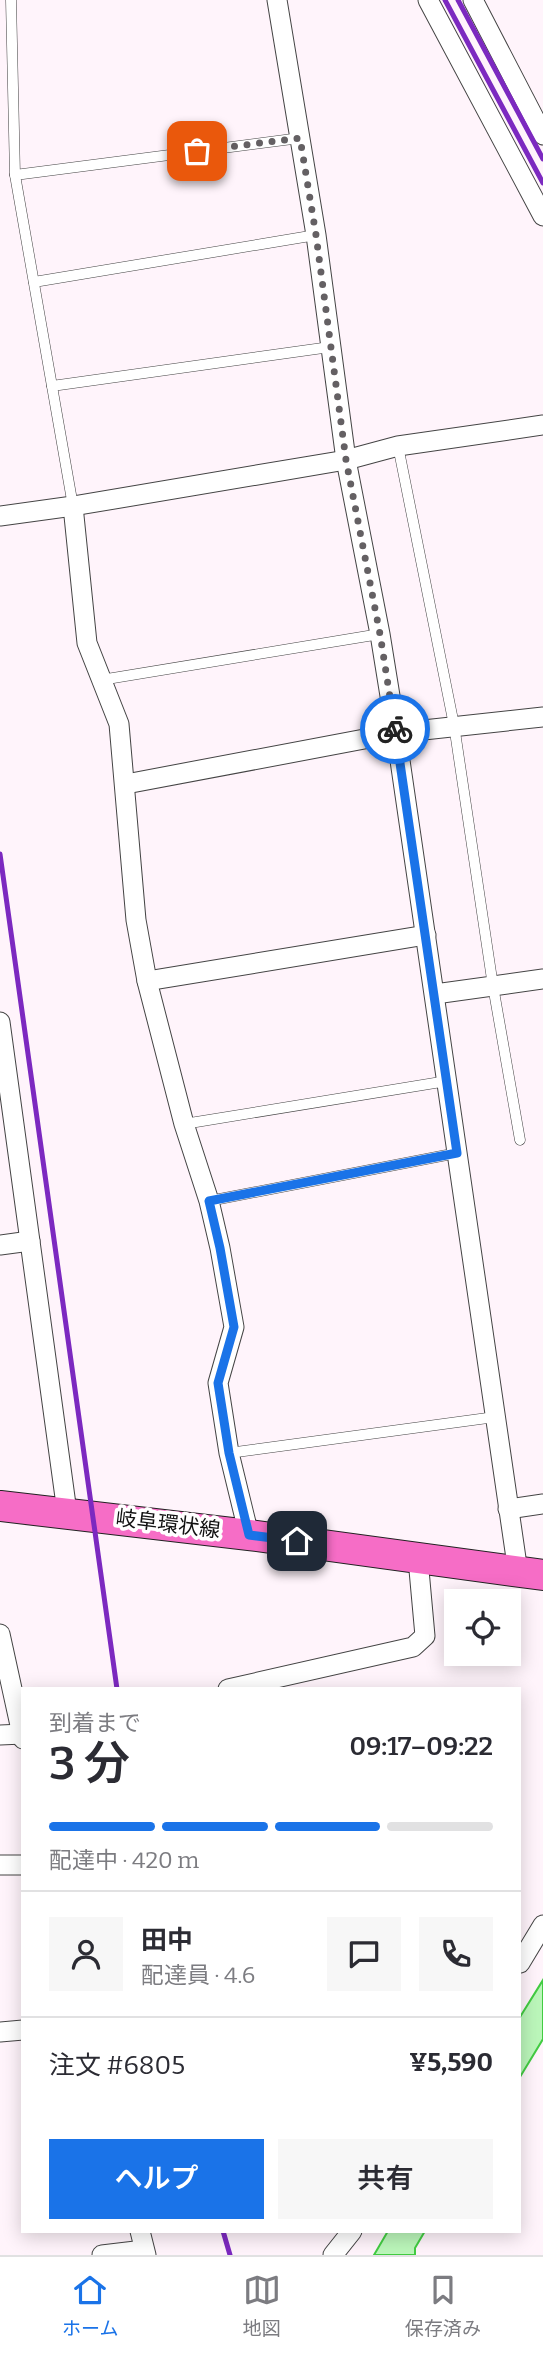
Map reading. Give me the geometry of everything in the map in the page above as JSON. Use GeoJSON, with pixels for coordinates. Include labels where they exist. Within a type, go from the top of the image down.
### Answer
{"type":"FeatureCollection","features":[{"type":"Feature","properties":{"kind":"main road","name":"岐阜環状線"},"geometry":{"type":"LineString","coordinates":[[0,1506],[249,1535],[530,1574]]}},
{"type":"Feature","properties":{"kind":"street"},"geometry":{"type":"LineString","coordinates":[[277,0],[316,235],[346,460],[396,733],[508,1508],[530,1574]]}},
{"type":"Feature","properties":{"kind":"street"},"geometry":{"type":"LineString","coordinates":[[428,0],[543,216]]}},
{"type":"Feature","properties":{"kind":"street"},"geometry":{"type":"LineString","coordinates":[[473,0],[543,135]]}},
{"type":"Feature","properties":{"kind":"street"},"geometry":{"type":"LineString","coordinates":[[0,516],[346,460],[398,446],[543,425]]}},
{"type":"Feature","properties":{"kind":"street"},"geometry":{"type":"LineString","coordinates":[[73,506],[87,643],[119,724],[136,920],[147,981],[184,1124],[209,1201],[234,1327],[218,1383],[229,1453],[249,1535]]}},
{"type":"Feature","properties":{"kind":"street"},"geometry":{"type":"LineString","coordinates":[[126,784],[396,733],[543,717]]}},
{"type":"Feature","properties":{"kind":"street"},"geometry":{"type":"LineString","coordinates":[[147,981],[426,935]]}},
{"type":"Feature","properties":{"kind":"street"},"geometry":{"type":"LineString","coordinates":[[435,994],[543,979]]}},
{"type":"Feature","properties":{"kind":"street"},"geometry":{"type":"LineString","coordinates":[[0,1022],[67,1512]]}},
{"type":"Feature","properties":{"kind":"street"},"geometry":{"type":"LineString","coordinates":[[0,1245],[30,1241]]}},
{"type":"Feature","properties":{"kind":"street"},"geometry":{"type":"LineString","coordinates":[[508,1508],[543,1504]]}},
{"type":"Feature","properties":{"kind":"street"},"geometry":{"type":"LineString","coordinates":[[237,1687],[413,1647],[425,1636],[418,1559]]}},
{"type":"Feature","properties":{"kind":"street"},"geometry":{"type":"LineString","coordinates":[[0,1634],[21,1731]]}},
{"type":"Feature","properties":{"kind":"street"},"geometry":{"type":"LineString","coordinates":[[0,1735],[21,1736]]}},
{"type":"Feature","properties":{"kind":"street"},"geometry":{"type":"LineString","coordinates":[[0,1865],[21,1865]]}},
{"type":"Feature","properties":{"kind":"street"},"geometry":{"type":"LineString","coordinates":[[521,1961],[543,1925]]}},
{"type":"Feature","properties":{"kind":"street"},"geometry":{"type":"LineString","coordinates":[[0,2032],[21,2030]]}},
{"type":"Feature","properties":{"kind":"street"},"geometry":{"type":"LineString","coordinates":[[333,2255],[350,2233]]}},
{"type":"Feature","properties":{"kind":"street"},"geometry":{"type":"LineString","coordinates":[[102,2255],[143,2245]]}},
{"type":"Feature","properties":{"kind":"lane"},"geometry":{"type":"LineString","coordinates":[[11,0],[15,175],[73,506]]}},
{"type":"Feature","properties":{"kind":"lane"},"geometry":{"type":"LineString","coordinates":[[15,175],[300,138]]}},
{"type":"Feature","properties":{"kind":"lane"},"geometry":{"type":"LineString","coordinates":[[34,282],[316,235]]}},
{"type":"Feature","properties":{"kind":"lane"},"geometry":{"type":"LineString","coordinates":[[52,386],[330,347]]}},
{"type":"Feature","properties":{"kind":"lane"},"geometry":{"type":"LineString","coordinates":[[398,446],[454,725],[493,986],[520,1140]]}},
{"type":"Feature","properties":{"kind":"lane"},"geometry":{"type":"LineString","coordinates":[[100,681],[380,634]]}},
{"type":"Feature","properties":{"kind":"lane"},"geometry":{"type":"LineString","coordinates":[[184,1124],[447,1082]]}},
{"type":"Feature","properties":{"kind":"lane"},"geometry":{"type":"LineString","coordinates":[[209,1201],[457,1153]]}},
{"type":"Feature","properties":{"kind":"lane"},"geometry":{"type":"LineString","coordinates":[[229,1453],[495,1417]]}},
{"type":"Feature","properties":{"kind":"shaded area"},"geometry":{"type":"Polygon","coordinates":[[[543,1980],[543,2039],[521,2075],[521,2015],[543,1980]]]}},
{"type":"Feature","properties":{"kind":"shaded area"},"geometry":{"type":"Polygon","coordinates":[[[387,2233],[424,2233],[415,2248],[415,2255],[374,2255],[387,2233]]]}},
{"type":"Feature","properties":{"kind":"railway"},"geometry":{"type":"LineString","coordinates":[[445,0],[543,183]]}},
{"type":"Feature","properties":{"kind":"railway"},"geometry":{"type":"LineString","coordinates":[[458,0],[543,159]]}},
{"type":"Feature","properties":{"kind":"railway"},"geometry":{"type":"LineString","coordinates":[[0,854],[117,1687]]}},
{"type":"Feature","properties":{"kind":"railway"},"geometry":{"type":"LineString","coordinates":[[224,2233],[230,2255]]}},
{"type":"Feature","properties":{"kind":"way so far"},"geometry":{"type":"LineString","coordinates":[[197,151],[300,138],[316,235],[346,460],[380,634],[395,729]]}},
{"type":"Feature","properties":{"kind":"route"},"geometry":{"type":"LineString","coordinates":[[297,1541],[249,1535],[229,1453],[218,1383],[234,1327],[209,1201],[457,1153],[395,729]]}}]}
